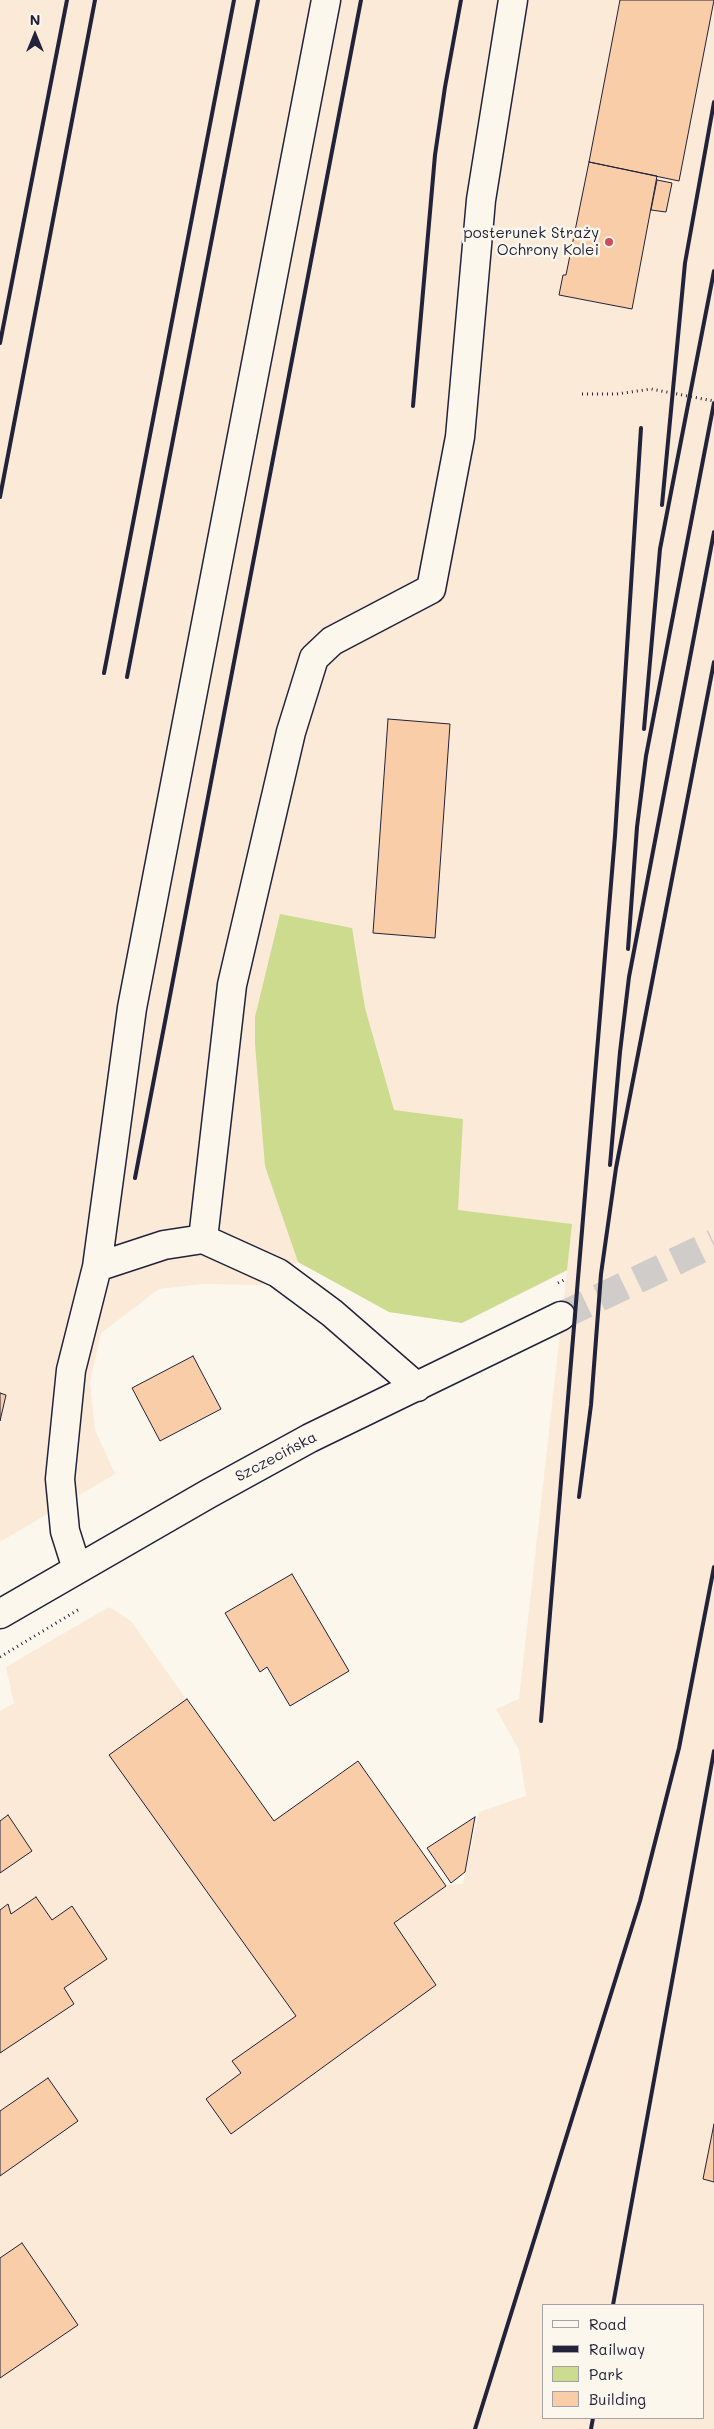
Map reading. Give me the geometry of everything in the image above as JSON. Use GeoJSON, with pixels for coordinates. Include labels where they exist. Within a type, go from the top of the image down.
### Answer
{"type":"FeatureCollection","features":[{"type":"Feature","properties":{"kind":"street"},"geometry":{"type":"LineString","coordinates":[[77,1569],[65,1531],[60,1479],[70,1370],[97,1267],[132,1008],[326,0]]}},
{"type":"Feature","properties":{"kind":"street"},"geometry":{"type":"LineString","coordinates":[[203,1238],[232,984],[291,732],[314,658],[332,641],[431,589],[460,437],[481,200],[513,0]]}},
{"type":"Feature","properties":{"kind":"street"},"geometry":{"type":"LineString","coordinates":[[97,1267],[164,1245],[203,1238],[278,1273],[332,1314],[417,1387]]}},
{"type":"Feature","properties":{"kind":"street","name":"Szczecińska"},"geometry":{"type":"LineString","coordinates":[[0,1614],[310,1438],[562,1316]]}},
{"type":"Feature","properties":{"kind":"path"},"geometry":{"type":"LineString","coordinates":[[582,394],[617,394],[652,389],[714,401]]}},
{"type":"Feature","properties":{"kind":"shaded area"},"geometry":{"type":"Polygon","coordinates":[[[0,0],[714,0],[714,2429],[0,2429],[0,1711],[14,1703],[6,1667],[109,1607],[131,1621],[272,1821],[360,1762],[436,1885],[463,1884],[479,1812],[526,1796],[519,1750],[496,1709],[519,1699],[567,1271],[462,1323],[389,1312],[298,1262],[262,1285],[202,1284],[159,1289],[101,1333],[90,1382],[95,1430],[115,1474],[0,1542],[0,0]]]}},
{"type":"Feature","properties":{"kind":"green space"},"geometry":{"type":"Polygon","coordinates":[[[280,914],[352,928],[365,1008],[394,1110],[463,1119],[458,1210],[572,1224],[567,1270],[462,1323],[389,1312],[298,1262],[265,1166],[255,1044],[255,1017],[280,914]]]}},
{"type":"Feature","properties":{"kind":"building"},"geometry":{"type":"Polygon","coordinates":[[[620,0],[714,0],[679,181],[589,162],[620,0]]]}},
{"type":"Feature","properties":{"kind":"building","name":"posterunek Straży Ochrony Kolei"},"geometry":{"type":"Polygon","coordinates":[[[589,162],[657,176],[632,309],[559,295],[563,275],[566,275],[589,162]]]}},
{"type":"Feature","properties":{"kind":"building"},"geometry":{"type":"Polygon","coordinates":[[[657,180],[672,183],[666,212],[651,210],[657,180]]]}},
{"type":"Feature","properties":{"kind":"building"},"geometry":{"type":"Polygon","coordinates":[[[388,719],[450,724],[435,938],[373,933],[388,719]]]}},
{"type":"Feature","properties":{"kind":"building"},"geometry":{"type":"Polygon","coordinates":[[[193,1356],[221,1409],[160,1441],[132,1388],[193,1356]]]}},
{"type":"Feature","properties":{"kind":"building"},"geometry":{"type":"Polygon","coordinates":[[[0,1393],[6,1395],[0,1421],[0,1393]]]}},
{"type":"Feature","properties":{"kind":"building"},"geometry":{"type":"Polygon","coordinates":[[[292,1574],[349,1671],[290,1706],[267,1667],[260,1672],[225,1613],[292,1574]]]}},
{"type":"Feature","properties":{"kind":"building"},"geometry":{"type":"Polygon","coordinates":[[[187,1699],[274,1821],[358,1761],[446,1886],[394,1923],[436,1985],[231,2134],[206,2099],[241,2073],[232,2061],[296,2016],[109,1755],[187,1699]]]}},
{"type":"Feature","properties":{"kind":"building"},"geometry":{"type":"Polygon","coordinates":[[[8,1815],[32,1851],[0,1873],[0,1821],[8,1815]]]}},
{"type":"Feature","properties":{"kind":"building"},"geometry":{"type":"Polygon","coordinates":[[[475,1817],[465,1872],[451,1883],[427,1848],[475,1817]]]}},
{"type":"Feature","properties":{"kind":"building"},"geometry":{"type":"Polygon","coordinates":[[[36,1897],[52,1920],[72,1906],[107,1959],[64,1988],[74,2004],[0,2053],[0,1910],[8,1904],[11,1914],[36,1897]]]}},
{"type":"Feature","properties":{"kind":"building"},"geometry":{"type":"Polygon","coordinates":[[[48,2078],[78,2121],[0,2176],[0,2111],[48,2078]]]}},
{"type":"Feature","properties":{"kind":"building"},"geometry":{"type":"Polygon","coordinates":[[[714,2124],[714,2182],[703,2179],[714,2124]]]}},
{"type":"Feature","properties":{"kind":"building"},"geometry":{"type":"Polygon","coordinates":[[[22,2243],[78,2325],[0,2378],[0,2258],[22,2243]]]}},
{"type":"Feature","properties":{"kind":"tunnel"},"geometry":{"type":"LineString","coordinates":[[561,1316],[714,1243]]}},
{"type":"Feature","properties":{"kind":"railway"},"geometry":{"type":"LineString","coordinates":[[0,343],[67,0]]}},
{"type":"Feature","properties":{"kind":"railway"},"geometry":{"type":"LineString","coordinates":[[0,497],[95,0]]}},
{"type":"Feature","properties":{"kind":"railway"},"geometry":{"type":"LineString","coordinates":[[104,673],[234,0]]}},
{"type":"Feature","properties":{"kind":"railway"},"geometry":{"type":"LineString","coordinates":[[127,677],[258,0]]}},
{"type":"Feature","properties":{"kind":"railway"},"geometry":{"type":"LineString","coordinates":[[135,1178],[361,0]]}},
{"type":"Feature","properties":{"kind":"railway"},"geometry":{"type":"LineString","coordinates":[[413,406],[435,155],[461,0]]}},
{"type":"Feature","properties":{"kind":"railway"},"geometry":{"type":"LineString","coordinates":[[662,505],[685,263],[714,102]]}},
{"type":"Feature","properties":{"kind":"railway"},"geometry":{"type":"LineString","coordinates":[[644,729],[660,549],[714,271]]}},
{"type":"Feature","properties":{"kind":"railway"},"geometry":{"type":"LineString","coordinates":[[628,949],[637,827],[646,756],[714,403]]}},
{"type":"Feature","properties":{"kind":"railway"},"geometry":{"type":"LineString","coordinates":[[541,1721],[615,836],[641,428]]}},
{"type":"Feature","properties":{"kind":"railway"},"geometry":{"type":"LineString","coordinates":[[610,1165],[629,977],[714,532]]}},
{"type":"Feature","properties":{"kind":"railway"},"geometry":{"type":"LineString","coordinates":[[579,1497],[591,1405],[601,1274],[616,1168],[714,662]]}},
{"type":"Feature","properties":{"kind":"railway"},"geometry":{"type":"LineString","coordinates":[[475,2429],[640,1901],[679,1748],[714,1567]]}},
{"type":"Feature","properties":{"kind":"railway"},"geometry":{"type":"LineString","coordinates":[[613,2304],[714,1751]]}},
{"type":"Feature","properties":{"kind":"railway"},"geometry":{"type":"LineString","coordinates":[[591,2429],[593,2419]]}},
{"type":"Feature","properties":{"kind":"place","name":"posterunek Straży Ochrony Kolei"},"geometry":{"type":"Point","coordinates":[609,242]}}]}
